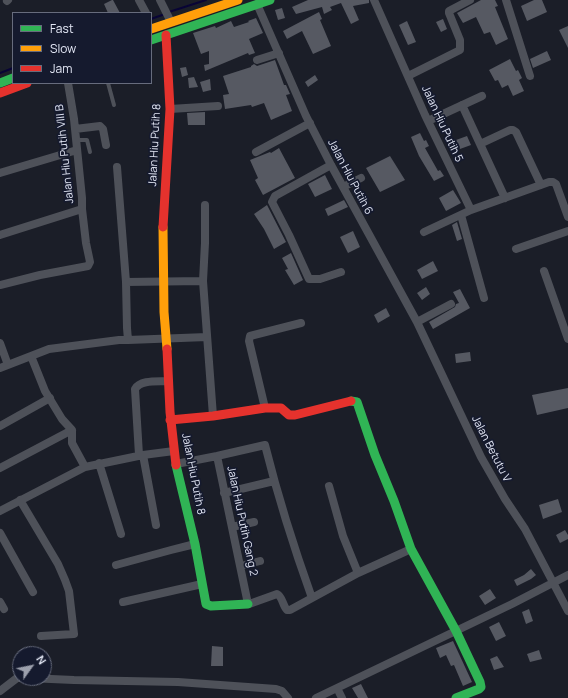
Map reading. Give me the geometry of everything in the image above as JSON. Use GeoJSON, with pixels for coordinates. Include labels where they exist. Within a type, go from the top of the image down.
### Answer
{"type":"FeatureCollection","features":[{"type":"Feature","properties":{"kind":"street"},"geometry":{"type":"LineString","coordinates":[[139,0],[145,12]]}},
{"type":"Feature","properties":{"kind":"street"},"geometry":{"type":"LineString","coordinates":[[160,0],[171,22]]}},
{"type":"Feature","properties":{"kind":"street"},"geometry":{"type":"LineString","coordinates":[[152,27],[238,0]]}},
{"type":"Feature","properties":{"kind":"street"},"geometry":{"type":"LineString","coordinates":[[152,40],[251,4],[270,0]]}},
{"type":"Feature","properties":{"kind":"street","name":"Jalan Hiu Putih 5"},"geometry":{"type":"LineString","coordinates":[[374,0],[428,121],[471,210]]}},
{"type":"Feature","properties":{"kind":"street"},"geometry":{"type":"LineString","coordinates":[[408,76],[460,50],[460,40],[449,14],[449,10],[470,0]]}},
{"type":"Feature","properties":{"kind":"street"},"geometry":{"type":"LineString","coordinates":[[506,0],[530,76]]}},
{"type":"Feature","properties":{"kind":"street","name":"Jalan Hiu Putih 6"},"geometry":{"type":"LineString","coordinates":[[251,4],[279,53],[310,123],[331,165],[417,322]]}},
{"type":"Feature","properties":{"kind":"street","name":"Jalan Hiu Putih 8"},"geometry":{"type":"LineString","coordinates":[[166,35],[170,109],[162,238],[162,282],[167,339],[170,420],[174,451],[195,544],[202,584],[208,605],[248,604]]}},
{"type":"Feature","properties":{"kind":"street"},"geometry":{"type":"LineString","coordinates":[[257,60],[279,53]]}},
{"type":"Feature","properties":{"kind":"street"},"geometry":{"type":"LineString","coordinates":[[0,83],[12,78]]}},
{"type":"Feature","properties":{"kind":"street"},"geometry":{"type":"LineString","coordinates":[[0,93],[24,84]]}},
{"type":"Feature","properties":{"kind":"street","name":"Jalan Hiu Putih VIII B"},"geometry":{"type":"LineString","coordinates":[[0,235],[82,209],[75,129],[68,84]]}},
{"type":"Feature","properties":{"kind":"street"},"geometry":{"type":"LineString","coordinates":[[428,121],[482,96]]}},
{"type":"Feature","properties":{"kind":"street"},"geometry":{"type":"LineString","coordinates":[[462,105],[505,198]]}},
{"type":"Feature","properties":{"kind":"street"},"geometry":{"type":"LineString","coordinates":[[170,109],[218,106]]}},
{"type":"Feature","properties":{"kind":"street"},"geometry":{"type":"LineString","coordinates":[[256,152],[310,123]]}},
{"type":"Feature","properties":{"kind":"street"},"geometry":{"type":"LineString","coordinates":[[75,129],[100,126],[103,129],[106,145]]}},
{"type":"Feature","properties":{"kind":"street"},"geometry":{"type":"LineString","coordinates":[[480,144],[510,130],[516,132],[541,185]]}},
{"type":"Feature","properties":{"kind":"street"},"geometry":{"type":"LineString","coordinates":[[0,173],[77,150]]}},
{"type":"Feature","properties":{"kind":"street"},"geometry":{"type":"LineString","coordinates":[[331,165],[275,196],[272,202],[309,279],[320,279],[341,272]]}},
{"type":"Feature","properties":{"kind":"street"},"geometry":{"type":"LineString","coordinates":[[117,167],[126,282],[126,328],[128,340]]}},
{"type":"Feature","properties":{"kind":"street"},"geometry":{"type":"LineString","coordinates":[[343,187],[361,178]]}},
{"type":"Feature","properties":{"kind":"street"},"geometry":{"type":"LineString","coordinates":[[424,232],[471,210],[549,182],[556,184],[567,214]]}},
{"type":"Feature","properties":{"kind":"street"},"geometry":{"type":"LineString","coordinates":[[205,204],[203,281],[214,416]]}},
{"type":"Feature","properties":{"kind":"street"},"geometry":{"type":"LineString","coordinates":[[0,285],[40,275],[88,266],[90,262],[82,209]]}},
{"type":"Feature","properties":{"kind":"street"},"geometry":{"type":"LineString","coordinates":[[461,215],[484,298]]}},
{"type":"Feature","properties":{"kind":"street"},"geometry":{"type":"LineString","coordinates":[[516,249],[568,231]]}},
{"type":"Feature","properties":{"kind":"street"},"geometry":{"type":"LineString","coordinates":[[544,271],[568,339]]}},
{"type":"Feature","properties":{"kind":"street"},"geometry":{"type":"LineString","coordinates":[[126,282],[203,281]]}},
{"type":"Feature","properties":{"kind":"street"},"geometry":{"type":"LineString","coordinates":[[417,322],[451,304]]}},
{"type":"Feature","properties":{"kind":"street","name":"Jalan Betutu V"},"geometry":{"type":"LineString","coordinates":[[417,322],[481,457],[525,530],[554,582],[568,611]]}},
{"type":"Feature","properties":{"kind":"street"},"geometry":{"type":"LineString","coordinates":[[265,408],[249,341],[250,336],[301,323]]}},
{"type":"Feature","properties":{"kind":"street"},"geometry":{"type":"LineString","coordinates":[[0,343],[4,367],[49,349],[118,340],[207,337]]}},
{"type":"Feature","properties":{"kind":"street"},"geometry":{"type":"LineString","coordinates":[[31,356],[45,391],[62,419],[72,430],[72,443],[85,467]]}},
{"type":"Feature","properties":{"kind":"street"},"geometry":{"type":"LineString","coordinates":[[156,525],[141,455],[135,389],[137,386],[147,382],[169,381]]}},
{"type":"Feature","properties":{"kind":"street"},"geometry":{"type":"LineString","coordinates":[[0,426],[50,398]]}},
{"type":"Feature","properties":{"kind":"street"},"geometry":{"type":"LineString","coordinates":[[170,420],[214,416],[265,408],[281,408],[289,414],[296,415],[353,401],[357,402],[374,456],[394,501],[411,550],[456,631],[480,682],[481,687],[474,692],[456,698]]}},
{"type":"Feature","properties":{"kind":"street"},"geometry":{"type":"LineString","coordinates":[[0,468],[72,430]]}},
{"type":"Feature","properties":{"kind":"street"},"geometry":{"type":"LineString","coordinates":[[176,464],[265,445],[295,552],[312,598]]}},
{"type":"Feature","properties":{"kind":"street"},"geometry":{"type":"LineString","coordinates":[[0,511],[85,467],[141,455],[174,451]]}},
{"type":"Feature","properties":{"kind":"street","name":"Jalan Hiu Putih Gang 2"},"geometry":{"type":"LineString","coordinates":[[217,456],[248,604]]}},
{"type":"Feature","properties":{"kind":"street"},"geometry":{"type":"LineString","coordinates":[[99,463],[121,534]]}},
{"type":"Feature","properties":{"kind":"street"},"geometry":{"type":"LineString","coordinates":[[224,493],[274,481]]}},
{"type":"Feature","properties":{"kind":"street"},"geometry":{"type":"LineString","coordinates":[[329,486],[343,536],[358,573]]}},
{"type":"Feature","properties":{"kind":"street"},"geometry":{"type":"LineString","coordinates":[[20,500],[58,564],[69,591],[74,634],[41,636]]}},
{"type":"Feature","properties":{"kind":"street"},"geometry":{"type":"LineString","coordinates":[[232,527],[254,522]]}},
{"type":"Feature","properties":{"kind":"street"},"geometry":{"type":"LineString","coordinates":[[0,533],[33,592]]}},
{"type":"Feature","properties":{"kind":"street"},"geometry":{"type":"LineString","coordinates":[[116,565],[195,544]]}},
{"type":"Feature","properties":{"kind":"street"},"geometry":{"type":"LineString","coordinates":[[248,604],[277,594],[281,597],[285,608],[290,610],[358,573],[411,550]]}},
{"type":"Feature","properties":{"kind":"street"},"geometry":{"type":"LineString","coordinates":[[241,566],[260,561]]}},
{"type":"Feature","properties":{"kind":"street"},"geometry":{"type":"LineString","coordinates":[[316,698],[568,575]]}},
{"type":"Feature","properties":{"kind":"street"},"geometry":{"type":"LineString","coordinates":[[124,602],[202,584]]}},
{"type":"Feature","properties":{"kind":"street"},"geometry":{"type":"LineString","coordinates":[[52,679],[178,682],[276,689],[288,698]]}},
{"type":"Feature","properties":{"kind":"street"},"geometry":{"type":"LineString","coordinates":[[0,691],[12,682]]}},
{"type":"Feature","properties":{"kind":"street"},"geometry":{"type":"LineString","coordinates":[[337,688],[342,698]]}},
{"type":"Feature","properties":{"kind":"lane"},"geometry":{"type":"LineString","coordinates":[[108,84],[114,104]]}},
{"type":"Feature","properties":{"kind":"lane"},"geometry":{"type":"LineString","coordinates":[[76,140],[87,140],[90,152]]}},
{"type":"Feature","properties":{"kind":"building"},"geometry":{"type":"Polygon","coordinates":[[[113,0],[119,12],[108,12],[104,4],[113,0]]]}},
{"type":"Feature","properties":{"kind":"building"},"geometry":{"type":"Polygon","coordinates":[[[308,0],[369,0],[369,3],[353,6],[359,20],[351,24],[341,3],[330,7],[332,10],[324,14],[322,7],[296,14],[292,7],[308,0]]]}},
{"type":"Feature","properties":{"kind":"building"},"geometry":{"type":"Polygon","coordinates":[[[481,0],[495,0],[498,6],[495,7],[508,39],[496,45],[490,32],[484,34],[476,17],[463,23],[457,13],[481,0]]]}},
{"type":"Feature","properties":{"kind":"building"},"geometry":{"type":"Polygon","coordinates":[[[534,0],[542,0],[547,12],[527,21],[521,6],[534,0]]]}},
{"type":"Feature","properties":{"kind":"building"},"geometry":{"type":"Polygon","coordinates":[[[282,8],[285,18],[278,20],[275,10],[282,8]]]}},
{"type":"Feature","properties":{"kind":"building"},"geometry":{"type":"Polygon","coordinates":[[[319,12],[322,19],[320,20],[331,46],[313,54],[302,31],[287,39],[283,31],[319,12]]]}},
{"type":"Feature","properties":{"kind":"building"},"geometry":{"type":"Polygon","coordinates":[[[256,18],[263,33],[249,39],[255,53],[249,55],[248,53],[205,71],[204,65],[209,64],[209,51],[201,54],[193,33],[215,26],[216,28],[231,21],[234,27],[256,18]]]}},
{"type":"Feature","properties":{"kind":"building"},"geometry":{"type":"Polygon","coordinates":[[[443,19],[447,29],[441,32],[436,22],[443,19]]]}},
{"type":"Feature","properties":{"kind":"building"},"geometry":{"type":"Polygon","coordinates":[[[407,21],[416,42],[408,45],[399,25],[407,21]]]}},
{"type":"Feature","properties":{"kind":"building"},"geometry":{"type":"Polygon","coordinates":[[[568,26],[568,48],[559,30],[568,26]]]}},
{"type":"Feature","properties":{"kind":"building"},"geometry":{"type":"Polygon","coordinates":[[[547,51],[551,60],[533,68],[530,59],[547,51]]]}},
{"type":"Feature","properties":{"kind":"building"},"geometry":{"type":"Polygon","coordinates":[[[510,59],[516,71],[518,70],[522,78],[519,80],[524,91],[513,96],[508,85],[502,88],[498,80],[495,81],[489,70],[510,59]]]}},
{"type":"Feature","properties":{"kind":"building"},"geometry":{"type":"Polygon","coordinates":[[[275,60],[284,85],[286,85],[290,94],[286,95],[292,111],[271,120],[264,103],[252,107],[251,105],[225,109],[223,95],[229,94],[223,76],[251,67],[254,64],[257,66],[275,60]]]}},
{"type":"Feature","properties":{"kind":"building"},"geometry":{"type":"Polygon","coordinates":[[[186,67],[188,75],[182,77],[180,68],[186,67]]]}},
{"type":"Feature","properties":{"kind":"building"},"geometry":{"type":"Polygon","coordinates":[[[315,75],[318,80],[308,87],[305,82],[315,75]]]}},
{"type":"Feature","properties":{"kind":"building"},"geometry":{"type":"Polygon","coordinates":[[[194,77],[198,87],[189,88],[188,78],[194,77]]]}},
{"type":"Feature","properties":{"kind":"building"},"geometry":{"type":"Polygon","coordinates":[[[210,79],[211,90],[203,92],[200,82],[210,79]]]}},
{"type":"Feature","properties":{"kind":"building"},"geometry":{"type":"Polygon","coordinates":[[[205,112],[205,125],[188,125],[187,113],[205,112]]]}},
{"type":"Feature","properties":{"kind":"building"},"geometry":{"type":"Polygon","coordinates":[[[420,133],[424,141],[426,140],[429,146],[425,148],[438,171],[440,170],[444,176],[434,181],[419,156],[411,137],[420,133]]]}},
{"type":"Feature","properties":{"kind":"building"},"geometry":{"type":"Polygon","coordinates":[[[467,136],[471,145],[460,149],[456,140],[467,136]]]}},
{"type":"Feature","properties":{"kind":"building"},"geometry":{"type":"Polygon","coordinates":[[[279,148],[295,178],[263,195],[255,180],[258,178],[250,160],[270,152],[271,153],[279,148]]]}},
{"type":"Feature","properties":{"kind":"building"},"geometry":{"type":"Polygon","coordinates":[[[390,156],[405,180],[380,192],[366,168],[390,156]]]}},
{"type":"Feature","properties":{"kind":"building"},"geometry":{"type":"Polygon","coordinates":[[[325,175],[332,189],[315,197],[308,184],[325,175]]]}},
{"type":"Feature","properties":{"kind":"building"},"geometry":{"type":"Polygon","coordinates":[[[453,190],[461,203],[446,211],[439,198],[453,190]]]}},
{"type":"Feature","properties":{"kind":"building"},"geometry":{"type":"Polygon","coordinates":[[[344,200],[348,207],[328,216],[325,209],[344,200]]]}},
{"type":"Feature","properties":{"kind":"building"},"geometry":{"type":"Polygon","coordinates":[[[267,205],[286,242],[274,249],[264,229],[254,214],[267,205]]]}},
{"type":"Feature","properties":{"kind":"building"},"geometry":{"type":"Polygon","coordinates":[[[457,222],[462,239],[457,241],[452,225],[457,222]]]}},
{"type":"Feature","properties":{"kind":"building"},"geometry":{"type":"Polygon","coordinates":[[[353,231],[360,247],[348,253],[340,237],[353,231]]]}},
{"type":"Feature","properties":{"kind":"building"},"geometry":{"type":"Polygon","coordinates":[[[291,253],[303,280],[294,285],[285,270],[288,269],[282,258],[291,253]]]}},
{"type":"Feature","properties":{"kind":"building"},"geometry":{"type":"Polygon","coordinates":[[[433,261],[438,271],[422,279],[417,270],[433,261]]]}},
{"type":"Feature","properties":{"kind":"building"},"geometry":{"type":"Polygon","coordinates":[[[426,287],[430,294],[422,300],[417,293],[426,287]]]}},
{"type":"Feature","properties":{"kind":"building"},"geometry":{"type":"Polygon","coordinates":[[[460,289],[470,308],[433,329],[429,322],[455,307],[456,304],[459,303],[453,292],[460,289]]]}},
{"type":"Feature","properties":{"kind":"building"},"geometry":{"type":"Polygon","coordinates":[[[386,308],[390,316],[378,323],[374,315],[386,308]]]}},
{"type":"Feature","properties":{"kind":"building"},"geometry":{"type":"Polygon","coordinates":[[[470,352],[471,361],[456,363],[455,354],[470,352]]]}},
{"type":"Feature","properties":{"kind":"building"},"geometry":{"type":"Polygon","coordinates":[[[568,388],[568,408],[537,415],[532,395],[568,388]]]}},
{"type":"Feature","properties":{"kind":"building"},"geometry":{"type":"Polygon","coordinates":[[[558,499],[562,512],[543,519],[539,505],[558,499]]]}},
{"type":"Feature","properties":{"kind":"building"},"geometry":{"type":"Polygon","coordinates":[[[565,530],[568,535],[568,539],[560,543],[556,535],[565,530]]]}},
{"type":"Feature","properties":{"kind":"building"},"geometry":{"type":"Polygon","coordinates":[[[531,569],[536,575],[517,586],[514,580],[524,575],[531,569]]]}},
{"type":"Feature","properties":{"kind":"building"},"geometry":{"type":"Polygon","coordinates":[[[490,589],[496,598],[485,605],[479,596],[490,589]]]}},
{"type":"Feature","properties":{"kind":"building"},"geometry":{"type":"Polygon","coordinates":[[[529,609],[533,621],[526,624],[522,612],[529,609]]]}},
{"type":"Feature","properties":{"kind":"building"},"geometry":{"type":"Polygon","coordinates":[[[499,622],[506,636],[496,641],[489,627],[499,622]]]}},
{"type":"Feature","properties":{"kind":"building"},"geometry":{"type":"Polygon","coordinates":[[[453,641],[472,682],[463,686],[454,665],[451,666],[446,655],[440,658],[436,648],[453,641]]]}},
{"type":"Feature","properties":{"kind":"building"},"geometry":{"type":"Polygon","coordinates":[[[212,646],[223,647],[223,666],[211,666],[212,646]]]}},
{"type":"Feature","properties":{"kind":"building"},"geometry":{"type":"Polygon","coordinates":[[[539,650],[542,659],[530,662],[527,654],[539,650]]]}},
{"type":"Feature","properties":{"kind":"building"},"geometry":{"type":"Polygon","coordinates":[[[497,656],[504,667],[494,670],[490,659],[497,656]]]}},
{"type":"Feature","properties":{"kind":"building"},"geometry":{"type":"Polygon","coordinates":[[[361,684],[368,698],[358,698],[352,688],[361,684]]]}},
{"type":"Feature","properties":{"kind":"waterway"},"geometry":{"type":"LineString","coordinates":[[169,12],[206,0]]}},
{"type":"Feature","properties":{"kind":"waterway"},"geometry":{"type":"LineString","coordinates":[[152,19],[165,14]]}},
{"type":"Feature","properties":{"kind":"waterway"},"geometry":{"type":"LineString","coordinates":[[0,73],[12,68]]}},
{"type":"Feature","properties":{"kind":"traffic: fast"},"geometry":{"type":"LineString","coordinates":[[152,40],[270,0]]}},
{"type":"Feature","properties":{"kind":"traffic: fast"},"geometry":{"type":"LineString","coordinates":[[0,83],[12,78]]}},
{"type":"Feature","properties":{"kind":"traffic: fast"},"geometry":{"type":"LineString","coordinates":[[351,401],[357,402],[375,455],[394,501],[411,549],[456,631],[480,682],[481,687],[479,689],[456,698]]}},
{"type":"Feature","properties":{"kind":"traffic: fast"},"geometry":{"type":"LineString","coordinates":[[176,465],[195,544],[206,604],[211,606],[248,604]]}},
{"type":"Feature","properties":{"kind":"traffic: slow"},"geometry":{"type":"LineString","coordinates":[[152,29],[238,0]]}},
{"type":"Feature","properties":{"kind":"traffic: slow"},"geometry":{"type":"LineString","coordinates":[[163,227],[164,312],[167,349]]}},
{"type":"Feature","properties":{"kind":"traffic: jam"},"geometry":{"type":"LineString","coordinates":[[163,227],[170,109],[166,35]]}},
{"type":"Feature","properties":{"kind":"traffic: jam"},"geometry":{"type":"LineString","coordinates":[[0,93],[24,84]]}},
{"type":"Feature","properties":{"kind":"traffic: jam"},"geometry":{"type":"LineString","coordinates":[[167,349],[170,412],[176,465]]}},
{"type":"Feature","properties":{"kind":"traffic: jam"},"geometry":{"type":"LineString","coordinates":[[170,420],[213,416],[265,408],[281,408],[289,415],[295,415],[351,401]]}}]}
